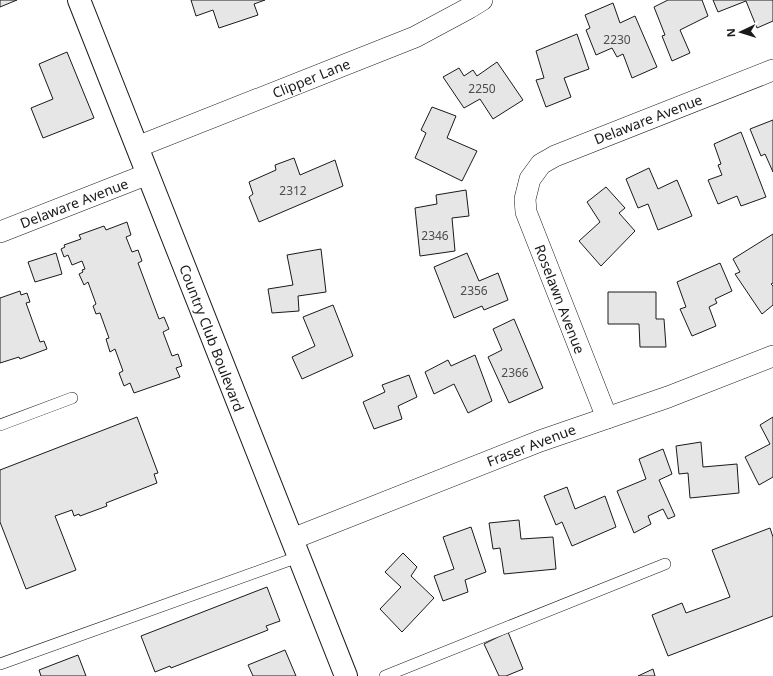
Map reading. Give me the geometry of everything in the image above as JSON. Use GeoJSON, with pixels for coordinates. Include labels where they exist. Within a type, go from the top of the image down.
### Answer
{"type":"FeatureCollection","features":[{"type":"Feature","properties":{"kind":"street","name":"Country Club Boulevard"},"geometry":{"type":"LineString","coordinates":[[80,0],[346,676]]}},
{"type":"Feature","properties":{"kind":"street","name":"Clipper Lane"},"geometry":{"type":"LineString","coordinates":[[137,147],[415,37],[482,0]]}},
{"type":"Feature","properties":{"kind":"street","name":"Delaware Avenue"},"geometry":{"type":"LineString","coordinates":[[530,179],[541,164],[555,156],[773,70]]}},
{"type":"Feature","properties":{"kind":"street","name":"Delaware Avenue"},"geometry":{"type":"LineString","coordinates":[[0,232],[148,174]]}},
{"type":"Feature","properties":{"kind":"street","name":"Roselawn Avenue"},"geometry":{"type":"LineString","coordinates":[[530,179],[525,199],[526,212],[607,418]]}},
{"type":"Feature","properties":{"kind":"street","name":"Fraser Avenue"},"geometry":{"type":"LineString","coordinates":[[295,548],[540,441],[668,397],[773,356]]}},
{"type":"Feature","properties":{"kind":"lane"},"geometry":{"type":"LineString","coordinates":[[0,425],[72,398]]}},
{"type":"Feature","properties":{"kind":"lane"},"geometry":{"type":"LineString","coordinates":[[0,664],[295,548]]}},
{"type":"Feature","properties":{"kind":"lane"},"geometry":{"type":"LineString","coordinates":[[385,676],[665,564]]}},
{"type":"Feature","properties":{"kind":"building"},"geometry":{"type":"Polygon","coordinates":[[[0,0],[17,0],[0,7],[0,0]]]}},
{"type":"Feature","properties":{"kind":"building"},"geometry":{"type":"Polygon","coordinates":[[[191,0],[265,0],[254,4],[258,15],[219,28],[213,10],[196,16],[191,0]]]}},
{"type":"Feature","properties":{"kind":"building"},"geometry":{"type":"Polygon","coordinates":[[[668,0],[702,0],[708,16],[680,30],[690,53],[672,61],[662,36],[665,35],[654,7],[668,0]]]}},
{"type":"Feature","properties":{"kind":"building"},"geometry":{"type":"Polygon","coordinates":[[[713,0],[773,0],[773,21],[757,28],[746,1],[718,12],[713,0]]]}},
{"type":"Feature","properties":{"kind":"building"},"geometry":{"type":"Polygon","coordinates":[[[613,3],[620,23],[635,16],[657,67],[632,78],[623,54],[617,57],[612,48],[596,55],[586,30],[590,28],[585,15],[613,3]]]}},
{"type":"Feature","properties":{"kind":"building"},"geometry":{"type":"Polygon","coordinates":[[[577,34],[589,69],[564,78],[571,97],[546,107],[536,80],[544,78],[536,51],[577,34]]]}},
{"type":"Feature","properties":{"kind":"building"},"geometry":{"type":"Polygon","coordinates":[[[67,52],[94,118],[43,138],[31,108],[53,99],[39,64],[67,52]]]}},
{"type":"Feature","properties":{"kind":"building"},"geometry":{"type":"Polygon","coordinates":[[[497,62],[523,100],[493,119],[480,99],[464,108],[443,77],[459,68],[464,76],[473,70],[477,76],[497,62]]]}},
{"type":"Feature","properties":{"kind":"building"},"geometry":{"type":"Polygon","coordinates":[[[432,107],[456,116],[447,138],[477,151],[462,181],[415,158],[426,133],[421,130],[432,107]]]}},
{"type":"Feature","properties":{"kind":"building"},"geometry":{"type":"Polygon","coordinates":[[[773,120],[773,172],[765,154],[761,156],[750,129],[773,120]]]}},
{"type":"Feature","properties":{"kind":"building"},"geometry":{"type":"Polygon","coordinates":[[[741,132],[766,197],[741,206],[737,196],[718,204],[708,180],[722,175],[718,165],[721,164],[714,144],[741,132]]]}},
{"type":"Feature","properties":{"kind":"building"},"geometry":{"type":"Polygon","coordinates":[[[294,158],[300,175],[335,160],[343,186],[259,222],[249,197],[253,194],[249,182],[276,170],[275,165],[294,158]]]}},
{"type":"Feature","properties":{"kind":"building"},"geometry":{"type":"Polygon","coordinates":[[[649,168],[658,189],[677,180],[692,216],[658,230],[648,204],[638,208],[626,179],[649,168]]]}},
{"type":"Feature","properties":{"kind":"building"},"geometry":{"type":"Polygon","coordinates":[[[606,187],[625,208],[619,213],[635,231],[601,266],[579,241],[600,222],[587,202],[606,187]]]}},
{"type":"Feature","properties":{"kind":"building"},"geometry":{"type":"Polygon","coordinates":[[[466,190],[469,216],[452,218],[455,251],[420,256],[415,208],[437,204],[436,195],[466,190]]]}},
{"type":"Feature","properties":{"kind":"building"},"geometry":{"type":"Polygon","coordinates":[[[127,222],[131,235],[126,237],[132,252],[138,250],[142,261],[138,263],[159,319],[164,317],[169,329],[163,332],[172,356],[178,354],[182,366],[176,368],[180,377],[134,393],[130,383],[124,386],[119,373],[123,371],[115,349],[110,352],[106,339],[109,338],[100,313],[96,314],[93,306],[96,304],[88,282],[84,285],[79,274],[85,269],[82,261],[72,265],[68,255],[64,257],[61,249],[65,247],[64,245],[81,239],[79,235],[104,226],[106,230],[127,222]]]}},
{"type":"Feature","properties":{"kind":"building"},"geometry":{"type":"Polygon","coordinates":[[[773,234],[773,283],[771,284],[773,286],[773,305],[762,314],[735,274],[740,272],[733,259],[773,234]]]}},
{"type":"Feature","properties":{"kind":"building"},"geometry":{"type":"Polygon","coordinates":[[[321,249],[326,292],[298,296],[299,311],[272,313],[268,289],[293,285],[287,255],[321,249]]]}},
{"type":"Feature","properties":{"kind":"building"},"geometry":{"type":"Polygon","coordinates":[[[56,253],[62,274],[35,282],[28,262],[56,253]]]}},
{"type":"Feature","properties":{"kind":"building"},"geometry":{"type":"Polygon","coordinates":[[[467,253],[479,281],[498,273],[508,300],[484,310],[482,306],[454,318],[434,267],[467,253]]]}},
{"type":"Feature","properties":{"kind":"building"},"geometry":{"type":"Polygon","coordinates":[[[720,263],[732,291],[715,299],[717,303],[709,307],[716,326],[692,336],[680,309],[686,307],[677,282],[720,263]]]}},
{"type":"Feature","properties":{"kind":"building"},"geometry":{"type":"Polygon","coordinates":[[[20,291],[21,295],[27,293],[30,302],[26,303],[40,342],[44,341],[47,349],[20,359],[19,357],[0,363],[0,298],[20,291]]]}},
{"type":"Feature","properties":{"kind":"building"},"geometry":{"type":"Polygon","coordinates":[[[608,292],[656,292],[656,319],[664,319],[666,347],[640,347],[639,324],[608,324],[608,292]]]}},
{"type":"Feature","properties":{"kind":"building"},"geometry":{"type":"Polygon","coordinates":[[[333,305],[353,356],[302,379],[292,357],[315,346],[303,317],[333,305]]]}},
{"type":"Feature","properties":{"kind":"building"},"geometry":{"type":"Polygon","coordinates":[[[514,319],[543,388],[509,403],[488,357],[502,350],[493,329],[514,319]]]}},
{"type":"Feature","properties":{"kind":"building"},"geometry":{"type":"Polygon","coordinates":[[[475,355],[492,401],[468,413],[454,384],[434,394],[425,372],[448,360],[451,366],[475,355]]]}},
{"type":"Feature","properties":{"kind":"building"},"geometry":{"type":"Polygon","coordinates":[[[409,375],[417,397],[398,406],[402,419],[374,429],[363,402],[385,392],[382,385],[409,375]]]}},
{"type":"Feature","properties":{"kind":"building"},"geometry":{"type":"Polygon","coordinates":[[[137,417],[158,473],[154,474],[157,483],[106,503],[107,506],[80,516],[79,514],[74,516],[72,510],[55,516],[76,570],[26,589],[0,522],[0,470],[137,417]]]}},
{"type":"Feature","properties":{"kind":"building"},"geometry":{"type":"Polygon","coordinates":[[[773,417],[773,477],[759,485],[745,457],[770,444],[760,425],[773,417]]]}},
{"type":"Feature","properties":{"kind":"building"},"geometry":{"type":"Polygon","coordinates":[[[701,442],[703,467],[737,464],[739,493],[690,498],[688,473],[679,474],[676,446],[701,442]]]}},
{"type":"Feature","properties":{"kind":"building"},"geometry":{"type":"Polygon","coordinates":[[[663,449],[672,474],[659,480],[675,516],[668,519],[663,509],[648,516],[651,524],[634,533],[617,491],[646,479],[639,459],[663,449]]]}},
{"type":"Feature","properties":{"kind":"building"},"geometry":{"type":"Polygon","coordinates":[[[567,487],[575,509],[605,496],[616,527],[572,546],[562,522],[556,525],[544,496],[567,487]]]}},
{"type":"Feature","properties":{"kind":"building"},"geometry":{"type":"Polygon","coordinates":[[[519,520],[521,539],[553,537],[556,569],[504,574],[500,548],[493,549],[489,523],[519,520]]]}},
{"type":"Feature","properties":{"kind":"building"},"geometry":{"type":"Polygon","coordinates":[[[471,527],[486,572],[465,580],[468,592],[443,601],[434,576],[454,569],[443,537],[471,527]]]}},
{"type":"Feature","properties":{"kind":"building"},"geometry":{"type":"Polygon","coordinates":[[[770,528],[773,537],[773,616],[668,656],[652,615],[682,603],[686,613],[730,597],[712,550],[770,528]]]}},
{"type":"Feature","properties":{"kind":"building"},"geometry":{"type":"Polygon","coordinates":[[[403,553],[417,567],[411,576],[434,598],[402,632],[380,609],[401,587],[385,572],[403,553]]]}},
{"type":"Feature","properties":{"kind":"building"},"geometry":{"type":"Polygon","coordinates":[[[267,587],[280,621],[266,626],[268,630],[171,668],[170,666],[155,672],[141,636],[267,587]]]}},
{"type":"Feature","properties":{"kind":"building"},"geometry":{"type":"Polygon","coordinates":[[[508,632],[523,669],[506,676],[499,676],[484,644],[508,632]]]}},
{"type":"Feature","properties":{"kind":"building"},"geometry":{"type":"Polygon","coordinates":[[[285,650],[296,676],[253,676],[248,665],[285,650]]]}},
{"type":"Feature","properties":{"kind":"building"},"geometry":{"type":"Polygon","coordinates":[[[78,655],[86,676],[41,676],[39,670],[78,655]]]}},
{"type":"Feature","properties":{"kind":"building"},"geometry":{"type":"Polygon","coordinates":[[[653,669],[655,676],[638,676],[653,669]]]}}]}
